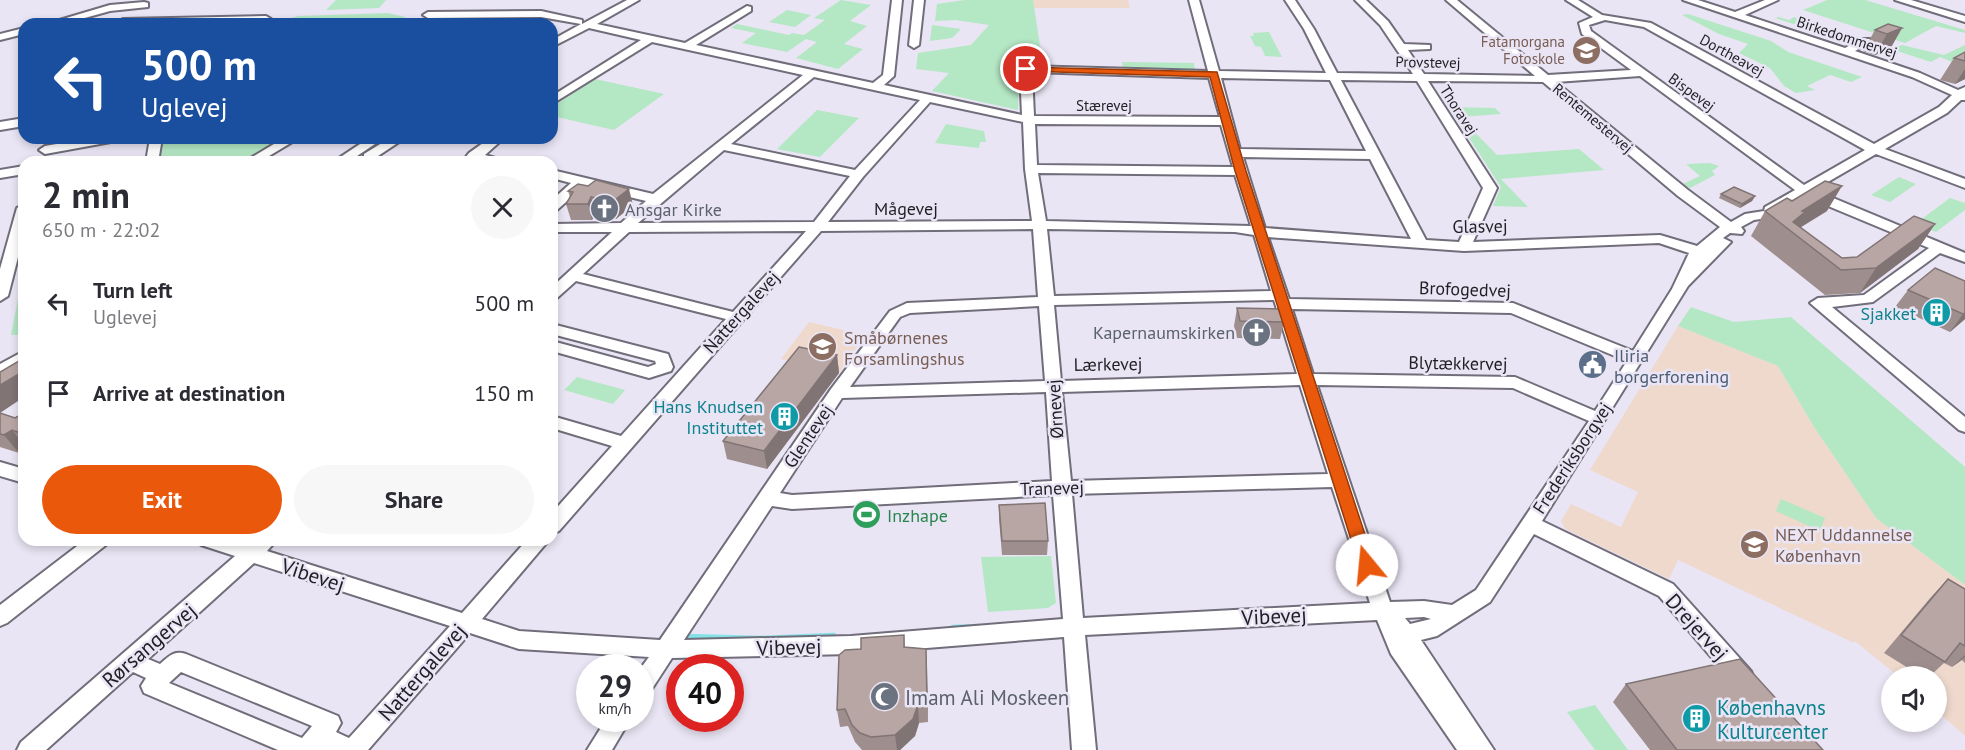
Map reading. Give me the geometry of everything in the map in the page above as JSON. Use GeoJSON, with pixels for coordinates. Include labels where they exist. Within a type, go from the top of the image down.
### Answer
{"type":"FeatureCollection","features":[{"type":"Feature","properties":{"kind":"street"},"geometry":{"type":"LineString","coordinates":[[558,40],[616,0]]}},
{"type":"Feature","properties":{"kind":"street"},"geometry":{"type":"LineString","coordinates":[[558,33],[634,0]]}},
{"type":"Feature","properties":{"kind":"street"},"geometry":{"type":"LineString","coordinates":[[876,86],[888,76],[897,0]]}},
{"type":"Feature","properties":{"kind":"street"},"geometry":{"type":"LineString","coordinates":[[914,45],[919,0]]}},
{"type":"Feature","properties":{"kind":"street"},"geometry":{"type":"LineString","coordinates":[[1187,0],[1194,5],[1240,171],[1339,480],[1402,652],[1470,750]]}},
{"type":"Feature","properties":{"kind":"street"},"geometry":{"type":"LineString","coordinates":[[1290,0],[1309,29],[1421,244]]}},
{"type":"Feature","properties":{"kind":"street","name":"Thoravej"},"geometry":{"type":"LineString","coordinates":[[1360,0],[1384,24],[1401,47],[1490,188],[1464,247]]}},
{"type":"Feature","properties":{"kind":"street","name":"Rentemestervej"},"geometry":{"type":"LineString","coordinates":[[1451,0],[1692,200],[1734,230]]}},
{"type":"Feature","properties":{"kind":"street","name":"Dortheavej"},"geometry":{"type":"LineString","coordinates":[[1571,0],[1599,17],[1632,20],[1652,28],[1857,142],[1965,184]]}},
{"type":"Feature","properties":{"kind":"street","name":"Birkedommervej"},"geometry":{"type":"LineString","coordinates":[[1688,0],[1916,75],[1964,96]]}},
{"type":"Feature","properties":{"kind":"street"},"geometry":{"type":"LineString","coordinates":[[1735,16],[1773,0]]}},
{"type":"Feature","properties":{"kind":"street"},"geometry":{"type":"LineString","coordinates":[[1900,0],[1965,19]]}},
{"type":"Feature","properties":{"kind":"street"},"geometry":{"type":"LineString","coordinates":[[128,18],[147,2]]}},
{"type":"Feature","properties":{"kind":"street"},"geometry":{"type":"LineString","coordinates":[[73,18],[110,8],[147,2]]}},
{"type":"Feature","properties":{"kind":"street"},"geometry":{"type":"LineString","coordinates":[[688,46],[747,9]]}},
{"type":"Feature","properties":{"kind":"street"},"geometry":{"type":"LineString","coordinates":[[475,18],[478,14]]}},
{"type":"Feature","properties":{"kind":"street","name":"Stærevej"},"geometry":{"type":"LineString","coordinates":[[428,15],[542,14],[1028,120],[1228,121]]}},
{"type":"Feature","properties":{"kind":"street","name":"Bispevej"},"geometry":{"type":"LineString","coordinates":[[1599,17],[1587,20],[1583,28],[1640,73],[1804,191],[1965,258]]}},
{"type":"Feature","properties":{"kind":"street"},"geometry":{"type":"LineString","coordinates":[[0,37],[18,32]]}},
{"type":"Feature","properties":{"kind":"street"},"geometry":{"type":"LineString","coordinates":[[558,92],[651,38]]}},
{"type":"Feature","properties":{"kind":"street"},"geometry":{"type":"LineString","coordinates":[[1845,52],[1866,41]]}},
{"type":"Feature","properties":{"kind":"street"},"geometry":{"type":"LineString","coordinates":[[1401,47],[1426,47]]}},
{"type":"Feature","properties":{"kind":"street","name":"Provstevej"},"geometry":{"type":"LineString","coordinates":[[1026,69],[1545,79],[1640,73]]}},
{"type":"Feature","properties":{"kind":"street","name":"Ørnevej"},"geometry":{"type":"LineString","coordinates":[[1026,69],[1031,169],[1040,225],[1060,487],[1084,750]]}},
{"type":"Feature","properties":{"kind":"street"},"geometry":{"type":"LineString","coordinates":[[558,290],[656,199],[812,73]]}},
{"type":"Feature","properties":{"kind":"street","name":"Frederiksborgvej"},"geometry":{"type":"LineString","coordinates":[[1679,289],[1692,257],[1698,251],[1964,96]]}},
{"type":"Feature","properties":{"kind":"street","name":"Nattergalevej"},"geometry":{"type":"LineString","coordinates":[[558,519],[817,227],[858,174],[929,97]]}},
{"type":"Feature","properties":{"kind":"street"},"geometry":{"type":"LineString","coordinates":[[0,126],[18,123]]}},
{"type":"Feature","properties":{"kind":"street"},"geometry":{"type":"LineString","coordinates":[[46,150],[78,144]]}},
{"type":"Feature","properties":{"kind":"street"},"geometry":{"type":"LineString","coordinates":[[261,156],[282,144]]}},
{"type":"Feature","properties":{"kind":"street"},"geometry":{"type":"LineString","coordinates":[[349,156],[368,144]]}},
{"type":"Feature","properties":{"kind":"street"},"geometry":{"type":"LineString","coordinates":[[370,156],[389,144]]}},
{"type":"Feature","properties":{"kind":"street"},"geometry":{"type":"LineString","coordinates":[[474,156],[490,144]]}},
{"type":"Feature","properties":{"kind":"street"},"geometry":{"type":"LineString","coordinates":[[722,146],[858,174]]}},
{"type":"Feature","properties":{"kind":"street"},"geometry":{"type":"LineString","coordinates":[[1235,153],[1374,154]]}},
{"type":"Feature","properties":{"kind":"street"},"geometry":{"type":"LineString","coordinates":[[1031,169],[1240,171]]}},
{"type":"Feature","properties":{"kind":"street"},"geometry":{"type":"LineString","coordinates":[[0,174],[18,171]]}},
{"type":"Feature","properties":{"kind":"street"},"geometry":{"type":"LineString","coordinates":[[558,176],[656,199]]}},
{"type":"Feature","properties":{"kind":"street"},"geometry":{"type":"LineString","coordinates":[[558,202],[581,182]]}},
{"type":"Feature","properties":{"kind":"street"},"geometry":{"type":"LineString","coordinates":[[0,296],[12,240],[18,224]]}},
{"type":"Feature","properties":{"kind":"street","name":"Mågevej"},"geometry":{"type":"LineString","coordinates":[[558,228],[1040,225],[1242,228],[1261,232]]}},
{"type":"Feature","properties":{"kind":"street","name":"Frederiksborgvej"},"geometry":{"type":"LineString","coordinates":[[1389,614],[1430,630],[1483,596],[1599,419],[1679,289],[1734,230]]}},
{"type":"Feature","properties":{"kind":"street","name":"Glasvej"},"geometry":{"type":"LineString","coordinates":[[1261,232],[1464,247],[1660,239],[1698,251]]}},
{"type":"Feature","properties":{"kind":"street"},"geometry":{"type":"LineString","coordinates":[[1939,247],[1868,299],[1818,303],[1965,426]]}},
{"type":"Feature","properties":{"kind":"street"},"geometry":{"type":"LineString","coordinates":[[574,276],[736,317]]}},
{"type":"Feature","properties":{"kind":"street","name":"Brofogedvej"},"geometry":{"type":"LineString","coordinates":[[1046,301],[1282,299],[1513,308],[1635,358]]}},
{"type":"Feature","properties":{"kind":"street","name":"Glentevej"},"geometry":{"type":"LineString","coordinates":[[654,668],[837,393],[895,314],[907,309],[1046,301]]}},
{"type":"Feature","properties":{"kind":"street"},"geometry":{"type":"LineString","coordinates":[[558,331],[662,357],[665,367],[649,373],[558,348]]}},
{"type":"Feature","properties":{"kind":"street"},"geometry":{"type":"LineString","coordinates":[[1,369],[18,359]]}},
{"type":"Feature","properties":{"kind":"street"},"geometry":{"type":"LineString","coordinates":[[0,387],[18,376]]}},
{"type":"Feature","properties":{"kind":"street","name":"Lærkevej"},"geometry":{"type":"LineString","coordinates":[[837,393],[1308,379]]}},
{"type":"Feature","properties":{"kind":"street","name":"Blytækkervej"},"geometry":{"type":"LineString","coordinates":[[1308,379],[1515,383],[1599,419]]}},
{"type":"Feature","properties":{"kind":"street"},"geometry":{"type":"LineString","coordinates":[[558,424],[623,443]]}},
{"type":"Feature","properties":{"kind":"street"},"geometry":{"type":"LineString","coordinates":[[0,469],[18,474]]}},
{"type":"Feature","properties":{"kind":"street","name":"Tranevej"},"geometry":{"type":"LineString","coordinates":[[766,498],[792,502],[1060,487],[1339,480]]}},
{"type":"Feature","properties":{"kind":"street","name":"Drejervej"},"geometry":{"type":"LineString","coordinates":[[1529,523],[1666,590],[1757,695]]}},
{"type":"Feature","properties":{"kind":"street"},"geometry":{"type":"LineString","coordinates":[[0,617],[91,546]]}},
{"type":"Feature","properties":{"kind":"street","name":"Nattergalevej"},"geometry":{"type":"LineString","coordinates":[[353,750],[534,546]]}},
{"type":"Feature","properties":{"kind":"street","name":"Vibevej"},"geometry":{"type":"LineString","coordinates":[[260,547],[464,623],[519,640],[666,650],[698,651],[874,643],[1074,627],[1389,614]]}},
{"type":"Feature","properties":{"kind":"street","name":"Rørsangervej"},"geometry":{"type":"LineString","coordinates":[[29,750],[260,547]]}},
{"type":"Feature","properties":{"kind":"street"},"geometry":{"type":"LineString","coordinates":[[1389,614],[1482,750]]}},
{"type":"Feature","properties":{"kind":"street"},"geometry":{"type":"LineString","coordinates":[[310,745],[330,723],[178,661],[152,686],[310,745],[353,750]]}},
{"type":"Feature","properties":{"kind":"street"},"geometry":{"type":"LineString","coordinates":[[130,662],[163,675]]}},
{"type":"Feature","properties":{"kind":"street"},"geometry":{"type":"LineString","coordinates":[[599,750],[611,732]]}},
{"type":"Feature","properties":{"kind":"shaded area"},"geometry":{"type":"Polygon","coordinates":[[[1033,0],[1128,0],[1130,8],[1034,8],[1033,0]]]}},
{"type":"Feature","properties":{"kind":"shaded area","name":"Småbørnenes Forsamlingshus"},"geometry":{"type":"Polygon","coordinates":[[[809,322],[865,335],[839,373],[781,359],[809,322]]]}},
{"type":"Feature","properties":{"kind":"shaded area","name":"NEXT Uddannelse København"},"geometry":{"type":"Polygon","coordinates":[[[1678,326],[1778,366],[1814,427],[1876,518],[1965,585],[1965,736],[1947,720],[1947,666],[1886,666],[1856,642],[1678,560],[1669,579],[1565,529],[1561,521],[1571,504],[1621,527],[1638,492],[1590,470],[1678,326]]]}},
{"type":"Feature","properties":{"kind":"green space"},"geometry":{"type":"Polygon","coordinates":[[[336,0],[386,0],[379,8],[326,10],[336,0]]]}},
{"type":"Feature","properties":{"kind":"green space"},"geometry":{"type":"Polygon","coordinates":[[[841,0],[871,5],[850,21],[867,26],[844,44],[863,49],[838,69],[796,58],[817,42],[806,39],[787,52],[742,43],[756,33],[731,28],[737,24],[789,35],[792,33],[804,35],[825,20],[814,18],[841,0]]]}},
{"type":"Feature","properties":{"kind":"green space"},"geometry":{"type":"Polygon","coordinates":[[[965,0],[1033,0],[1043,65],[1019,65],[1018,110],[932,91],[949,73],[916,69],[918,53],[971,45],[989,25],[955,20],[935,21],[937,4],[965,0]]]}},
{"type":"Feature","properties":{"kind":"green space"},"geometry":{"type":"Polygon","coordinates":[[[1827,0],[1865,0],[1965,30],[1965,33],[1936,26],[1905,43],[1803,10],[1827,0]]]}},
{"type":"Feature","properties":{"kind":"green space"},"geometry":{"type":"Polygon","coordinates":[[[787,10],[811,15],[795,27],[769,22],[787,10]]]}},
{"type":"Feature","properties":{"kind":"green space"},"geometry":{"type":"Polygon","coordinates":[[[388,13],[405,18],[290,18],[388,13]]]}},
{"type":"Feature","properties":{"kind":"green space"},"geometry":{"type":"Polygon","coordinates":[[[1688,14],[1771,41],[1788,52],[1862,77],[1851,82],[1830,75],[1807,86],[1815,90],[1796,93],[1784,86],[1770,68],[1739,53],[1748,44],[1719,34],[1682,15],[1688,14]]]}},
{"type":"Feature","properties":{"kind":"green space"},"geometry":{"type":"Polygon","coordinates":[[[1794,17],[1838,31],[1828,35],[1775,18],[1789,20],[1794,17]]]}},
{"type":"Feature","properties":{"kind":"green space"},"geometry":{"type":"Polygon","coordinates":[[[932,25],[961,29],[952,38],[930,41],[932,25]]]}},
{"type":"Feature","properties":{"kind":"green space"},"geometry":{"type":"Polygon","coordinates":[[[1269,32],[1282,57],[1265,56],[1261,47],[1255,46],[1250,36],[1254,36],[1253,33],[1269,32]]]}},
{"type":"Feature","properties":{"kind":"green space"},"geometry":{"type":"Polygon","coordinates":[[[1902,45],[1944,55],[1965,45],[1965,58],[1955,63],[1940,57],[1931,62],[1891,49],[1902,45]]]}},
{"type":"Feature","properties":{"kind":"green space"},"geometry":{"type":"Polygon","coordinates":[[[1122,62],[1194,63],[1195,71],[1123,68],[1122,62]]]}},
{"type":"Feature","properties":{"kind":"green space"},"geometry":{"type":"Polygon","coordinates":[[[595,79],[664,94],[614,130],[558,117],[558,103],[595,79]]]}},
{"type":"Feature","properties":{"kind":"green space"},"geometry":{"type":"Polygon","coordinates":[[[1449,107],[1495,108],[1501,114],[1460,117],[1497,155],[1579,149],[1604,170],[1501,179],[1528,207],[1493,206],[1501,187],[1449,107]]]}},
{"type":"Feature","properties":{"kind":"green space"},"geometry":{"type":"Polygon","coordinates":[[[817,110],[859,118],[820,157],[777,149],[817,110]]]}},
{"type":"Feature","properties":{"kind":"green space"},"geometry":{"type":"Polygon","coordinates":[[[946,124],[984,131],[986,142],[980,142],[979,148],[935,143],[946,124]]]}},
{"type":"Feature","properties":{"kind":"green space"},"geometry":{"type":"Polygon","coordinates":[[[162,144],[278,144],[258,156],[160,156],[162,144]]]}},
{"type":"Feature","properties":{"kind":"green space"},"geometry":{"type":"Polygon","coordinates":[[[1710,163],[1719,166],[1712,171],[1715,175],[1690,188],[1683,184],[1700,176],[1686,164],[1710,163]]]}},
{"type":"Feature","properties":{"kind":"green space"},"geometry":{"type":"Polygon","coordinates":[[[1899,177],[1916,184],[1890,202],[1871,195],[1899,177]]]}},
{"type":"Feature","properties":{"kind":"green space"},"geometry":{"type":"Polygon","coordinates":[[[1950,198],[1965,203],[1965,210],[1936,232],[1915,224],[1950,198]]]}},
{"type":"Feature","properties":{"kind":"green space"},"geometry":{"type":"Polygon","coordinates":[[[18,299],[18,335],[11,335],[18,299]]]}},
{"type":"Feature","properties":{"kind":"green space"},"geometry":{"type":"Polygon","coordinates":[[[1691,307],[1734,322],[1791,317],[1965,467],[1965,585],[1876,518],[1814,427],[1778,366],[1678,326],[1691,307]]]}},
{"type":"Feature","properties":{"kind":"green space"},"geometry":{"type":"Polygon","coordinates":[[[577,377],[625,390],[613,404],[564,390],[577,377]]]}},
{"type":"Feature","properties":{"kind":"green space"},"geometry":{"type":"Polygon","coordinates":[[[1781,499],[1825,518],[1820,531],[1776,511],[1781,499]]]}},
{"type":"Feature","properties":{"kind":"green space"},"geometry":{"type":"Polygon","coordinates":[[[1051,556],[1056,603],[1048,608],[988,612],[981,557],[1051,556]]]}},
{"type":"Feature","properties":{"kind":"green space"},"geometry":{"type":"Polygon","coordinates":[[[1595,705],[1628,750],[1595,750],[1567,712],[1595,705]]]}},
{"type":"Feature","properties":{"kind":"building"},"geometry":{"type":"Polygon","coordinates":[[[1888,24],[1902,28],[1887,34],[1875,30],[1888,24]]]}},
{"type":"Feature","properties":{"kind":"building"},"geometry":{"type":"Polygon","coordinates":[[[1965,52],[1965,61],[1954,58],[1965,52]]]}},
{"type":"Feature","properties":{"kind":"building"},"geometry":{"type":"Polygon","coordinates":[[[596,180],[629,189],[612,202],[591,197],[588,204],[566,204],[573,192],[568,191],[578,184],[588,186],[596,180]]]}},
{"type":"Feature","properties":{"kind":"building"},"geometry":{"type":"Polygon","coordinates":[[[1825,181],[1842,186],[1802,211],[1805,212],[1793,222],[1842,258],[1857,257],[1914,216],[1935,224],[1876,268],[1841,270],[1765,211],[1787,198],[1792,201],[1825,181]]]}},
{"type":"Feature","properties":{"kind":"building"},"geometry":{"type":"Polygon","coordinates":[[[1734,187],[1755,196],[1742,204],[1721,194],[1734,187]]]}},
{"type":"Feature","properties":{"kind":"building"},"geometry":{"type":"Polygon","coordinates":[[[1935,268],[1965,281],[1965,313],[1908,290],[1935,268]]]}},
{"type":"Feature","properties":{"kind":"building"},"geometry":{"type":"Polygon","coordinates":[[[1237,308],[1280,309],[1284,322],[1240,321],[1237,308]]]}},
{"type":"Feature","properties":{"kind":"building"},"geometry":{"type":"Polygon","coordinates":[[[799,347],[837,355],[764,451],[723,441],[799,347]]]}},
{"type":"Feature","properties":{"kind":"building"},"geometry":{"type":"Polygon","coordinates":[[[18,362],[18,374],[0,385],[0,372],[18,362]]]}},
{"type":"Feature","properties":{"kind":"building"},"geometry":{"type":"Polygon","coordinates":[[[0,413],[15,418],[18,416],[18,431],[12,430],[4,435],[0,434],[0,413]]]}},
{"type":"Feature","properties":{"kind":"building"},"geometry":{"type":"Polygon","coordinates":[[[1045,503],[1048,541],[1002,541],[999,505],[1045,503]]]}},
{"type":"Feature","properties":{"kind":"building"},"geometry":{"type":"Polygon","coordinates":[[[1948,579],[1965,589],[1965,646],[1960,643],[1945,662],[1901,635],[1948,579]]]}},
{"type":"Feature","properties":{"kind":"building","name":"Imam Ali Moskeen"},"geometry":{"type":"Polygon","coordinates":[[[904,635],[904,647],[926,649],[927,705],[918,705],[913,719],[895,735],[871,737],[860,733],[852,725],[845,709],[837,710],[839,655],[845,650],[861,649],[861,638],[904,635]]]}},
{"type":"Feature","properties":{"kind":"building","name":"Københavns Kulturcenter"},"geometry":{"type":"Polygon","coordinates":[[[1740,659],[1823,750],[1677,750],[1626,684],[1740,659]]]}},
{"type":"Feature","properties":{"kind":"waterway"},"geometry":{"type":"LineString","coordinates":[[953,627],[979,626]]}},
{"type":"Feature","properties":{"kind":"waterway"},"geometry":{"type":"LineString","coordinates":[[686,636],[760,638],[834,635]]}},
{"type":"Feature","properties":{"kind":"place","name":"Fatamorgana Fotoskole"},"geometry":{"type":"Point","coordinates":[1586,50]}},
{"type":"Feature","properties":{"kind":"place","name":"Ansgar Kirke"},"geometry":{"type":"Point","coordinates":[604,209]}},
{"type":"Feature","properties":{"kind":"place","name":"Sjakket"},"geometry":{"type":"Point","coordinates":[1937,313]}},
{"type":"Feature","properties":{"kind":"place","name":"Kapernaumskirken"},"geometry":{"type":"Point","coordinates":[1256,332]}},
{"type":"Feature","properties":{"kind":"place","name":"Småbørnenes Forsamlingshus"},"geometry":{"type":"Point","coordinates":[823,347]}},
{"type":"Feature","properties":{"kind":"place","name":"Iliria borgerforening"},"geometry":{"type":"Point","coordinates":[1593,365]}},
{"type":"Feature","properties":{"kind":"place","name":"Hans Knudsen Instituttet"},"geometry":{"type":"Point","coordinates":[784,416]}},
{"type":"Feature","properties":{"kind":"place","name":"Inzhape"},"geometry":{"type":"Point","coordinates":[866,515]}},
{"type":"Feature","properties":{"kind":"place","name":"NEXT Uddannelse København"},"geometry":{"type":"Point","coordinates":[1754,544]}},
{"type":"Feature","properties":{"kind":"place","name":"Imam Ali Moskeen"},"geometry":{"type":"Point","coordinates":[884,697]}},
{"type":"Feature","properties":{"kind":"place","name":"Københavns Kulturcenter"},"geometry":{"type":"Point","coordinates":[1696,719]}},
{"type":"Feature","properties":{"kind":"route"},"geometry":{"type":"LineString","coordinates":[[1026,69],[1214,74],[1240,171],[1367,565]]}}]}
